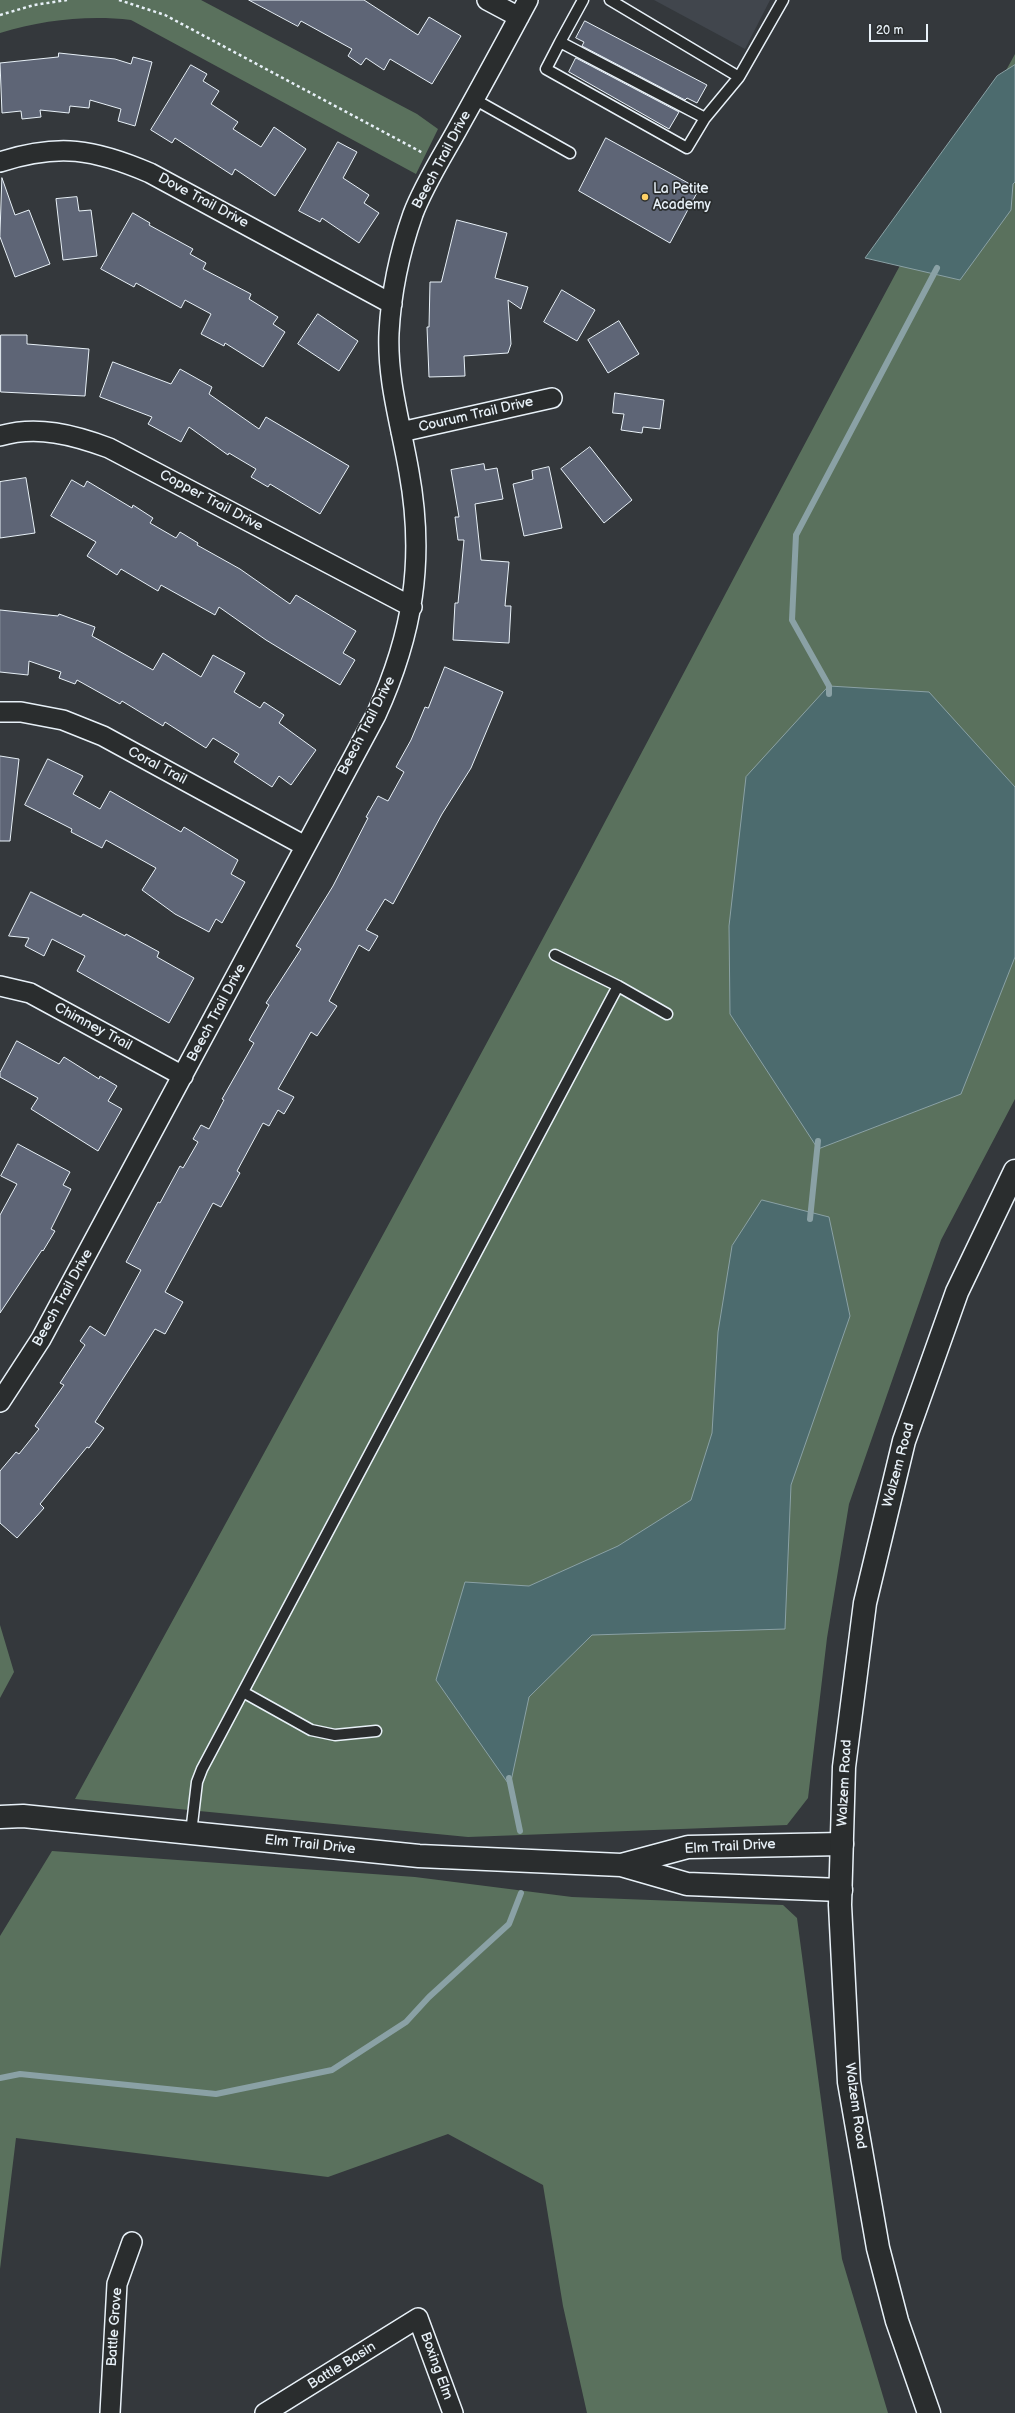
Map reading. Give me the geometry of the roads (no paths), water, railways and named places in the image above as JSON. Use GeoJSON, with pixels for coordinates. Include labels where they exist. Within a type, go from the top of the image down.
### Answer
{"type":"FeatureCollection","features":[{"type":"Feature","properties":{"kind":"main road","name":"Walzem Road"},"geometry":{"type":"LineString","coordinates":[[929,2413],[897,2321],[878,2248],[851,2090],[840,1906],[844,1768],[865,1603],[904,1441],[957,1292],[1015,1171]]}},
{"type":"Feature","properties":{"kind":"main road","name":"Elm Trail Drive"},"geometry":{"type":"LineString","coordinates":[[0,1817],[23,1816],[419,1856],[621,1865],[687,1884],[841,1890]]}},
{"type":"Feature","properties":{"kind":"main road","name":"Elm Trail Drive"},"geometry":{"type":"LineString","coordinates":[[621,1865],[688,1847],[842,1844]]}},
{"type":"Feature","properties":{"kind":"street"},"geometry":{"type":"LineString","coordinates":[[487,0],[519,17]]}},
{"type":"Feature","properties":{"kind":"street","name":"Beech Trail Drive"},"geometry":{"type":"LineString","coordinates":[[0,1402],[41,1339],[376,715],[392,680],[404,642],[412,607],[416,518],[390,368],[389,333],[392,304],[399,265],[413,214],[439,162],[528,0]]}},
{"type":"Feature","properties":{"kind":"street","name":"Dove Trail Drive"},"geometry":{"type":"LineString","coordinates":[[0,162],[41,151],[79,151],[116,158],[150,173],[392,304]]}},
{"type":"Feature","properties":{"kind":"street","name":"Courum Trail Drive"},"geometry":{"type":"LineString","coordinates":[[401,432],[552,398]]}},
{"type":"Feature","properties":{"kind":"street","name":"Copper Trail Drive"},"geometry":{"type":"LineString","coordinates":[[0,436],[43,431],[76,436],[109,448],[412,607]]}},
{"type":"Feature","properties":{"kind":"street","name":"Coral Trail"},"geometry":{"type":"LineString","coordinates":[[0,712],[21,712],[63,720],[103,736],[305,846]]}},
{"type":"Feature","properties":{"kind":"street","name":"Chimney Trail"},"geometry":{"type":"LineString","coordinates":[[0,986],[30,994],[183,1076]]}},
{"type":"Feature","properties":{"kind":"street","name":"Battle Grove"},"geometry":{"type":"LineString","coordinates":[[110,2413],[117,2284],[132,2242]]}},
{"type":"Feature","properties":{"kind":"street","name":"Battle Basin"},"geometry":{"type":"LineString","coordinates":[[265,2413],[418,2318]]}},
{"type":"Feature","properties":{"kind":"street","name":"Boxing Elm"},"geometry":{"type":"LineString","coordinates":[[418,2318],[453,2413]]}},
{"type":"Feature","properties":{"kind":"lane"},"geometry":{"type":"LineString","coordinates":[[583,0],[546,69],[687,148],[705,118],[739,77],[783,0]]}},
{"type":"Feature","properties":{"kind":"lane"},"geometry":{"type":"LineString","coordinates":[[612,1],[739,77]]}},
{"type":"Feature","properties":{"kind":"lane"},"geometry":{"type":"LineString","coordinates":[[560,42],[705,118]]}},
{"type":"Feature","properties":{"kind":"lane"},"geometry":{"type":"LineString","coordinates":[[474,99],[570,153]]}},
{"type":"Feature","properties":{"kind":"lane"},"geometry":{"type":"LineString","coordinates":[[555,955],[618,986],[667,1014]]}},
{"type":"Feature","properties":{"kind":"lane"},"geometry":{"type":"LineString","coordinates":[[191,1833],[197,1782],[243,1692],[618,986]]}},
{"type":"Feature","properties":{"kind":"lane"},"geometry":{"type":"LineString","coordinates":[[243,1692],[311,1730],[335,1735],[376,1731]]}},
{"type":"Feature","properties":{"kind":"water"},"geometry":{"type":"Polygon","coordinates":[[[1015,65],[1015,182],[1013,184],[1011,210],[960,280],[865,258],[997,76],[1015,65]]]}},
{"type":"Feature","properties":{"kind":"water"},"geometry":{"type":"Polygon","coordinates":[[[829,686],[929,692],[1015,787],[1015,957],[961,1094],[818,1149],[730,1014],[729,926],[746,777],[829,686]]]}},
{"type":"Feature","properties":{"kind":"water"},"geometry":{"type":"Polygon","coordinates":[[[762,1200],[829,1217],[850,1316],[791,1485],[785,1629],[592,1635],[529,1697],[510,1786],[436,1680],[465,1582],[529,1586],[618,1546],[691,1500],[712,1433],[718,1332],[732,1246],[762,1200]]]}},
{"type":"Feature","properties":{"kind":"waterway"},"geometry":{"type":"LineString","coordinates":[[829,694],[829,686],[792,620],[796,535],[937,268]]}},
{"type":"Feature","properties":{"kind":"waterway"},"geometry":{"type":"LineString","coordinates":[[810,1219],[818,1141]]}},
{"type":"Feature","properties":{"kind":"waterway"},"geometry":{"type":"LineString","coordinates":[[509,1778],[520,1831]]}},
{"type":"Feature","properties":{"kind":"waterway"},"geometry":{"type":"LineString","coordinates":[[0,2078],[20,2074],[216,2094],[332,2070],[406,2022],[429,1997],[509,1924],[521,1893]]}},
{"type":"Feature","properties":{"kind":"place","name":"La Petite Academy"},"geometry":{"type":"Point","coordinates":[645,197]}}]}
